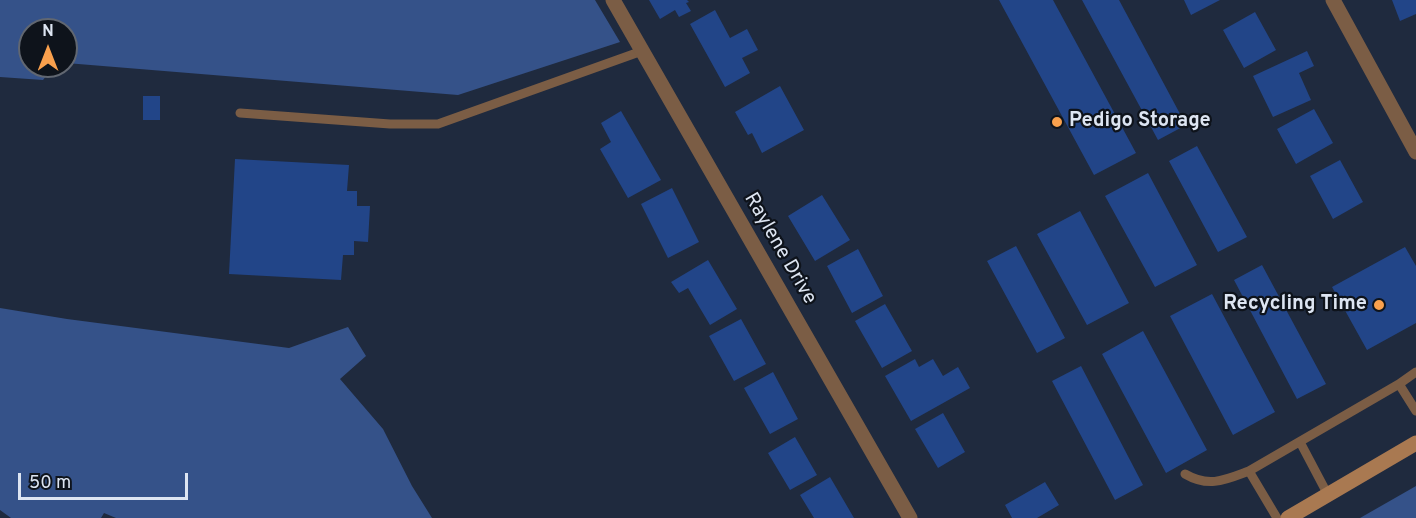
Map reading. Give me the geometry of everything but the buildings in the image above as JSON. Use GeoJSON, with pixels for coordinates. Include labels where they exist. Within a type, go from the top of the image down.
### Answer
{"type":"FeatureCollection","features":[{"type":"Feature","properties":{"kind":"main road"},"geometry":{"type":"LineString","coordinates":[[1288,518],[1416,444]]}},
{"type":"Feature","properties":{"kind":"street","name":"Raylene Drive"},"geometry":{"type":"LineString","coordinates":[[613,0],[910,518]]}},
{"type":"Feature","properties":{"kind":"street"},"geometry":{"type":"LineString","coordinates":[[1333,0],[1416,152]]}},
{"type":"Feature","properties":{"kind":"lane"},"geometry":{"type":"LineString","coordinates":[[240,113],[390,124],[438,124],[642,51]]}},
{"type":"Feature","properties":{"kind":"lane"},"geometry":{"type":"LineString","coordinates":[[1185,474],[1196,480],[1212,482],[1249,471],[1416,372]]}},
{"type":"Feature","properties":{"kind":"lane"},"geometry":{"type":"LineString","coordinates":[[1399,384],[1416,411]]}},
{"type":"Feature","properties":{"kind":"lane"},"geometry":{"type":"LineString","coordinates":[[1300,442],[1328,495]]}},
{"type":"Feature","properties":{"kind":"lane"},"geometry":{"type":"LineString","coordinates":[[1249,471],[1277,518]]}},
{"type":"Feature","properties":{"kind":"shaded area"},"geometry":{"type":"Polygon","coordinates":[[[0,0],[595,0],[620,42],[458,95],[78,64],[78,18],[18,18],[18,78],[45,78],[43,80],[0,77],[0,0]]]}},
{"type":"Feature","properties":{"kind":"shaded area"},"geometry":{"type":"Polygon","coordinates":[[[0,308],[289,348],[348,327],[366,356],[340,379],[383,429],[412,486],[432,518],[116,518],[104,513],[101,518],[11,518],[0,510],[0,308]]]}},
{"type":"Feature","properties":{"kind":"shaded area"},"geometry":{"type":"Polygon","coordinates":[[[1416,486],[1416,518],[1360,518],[1416,486]]]}},
{"type":"Feature","properties":{"kind":"place","name":"Pedigo Storage"},"geometry":{"type":"Point","coordinates":[1057,122]}},
{"type":"Feature","properties":{"kind":"place","name":"Recycling Time"},"geometry":{"type":"Point","coordinates":[1379,305]}}]}
